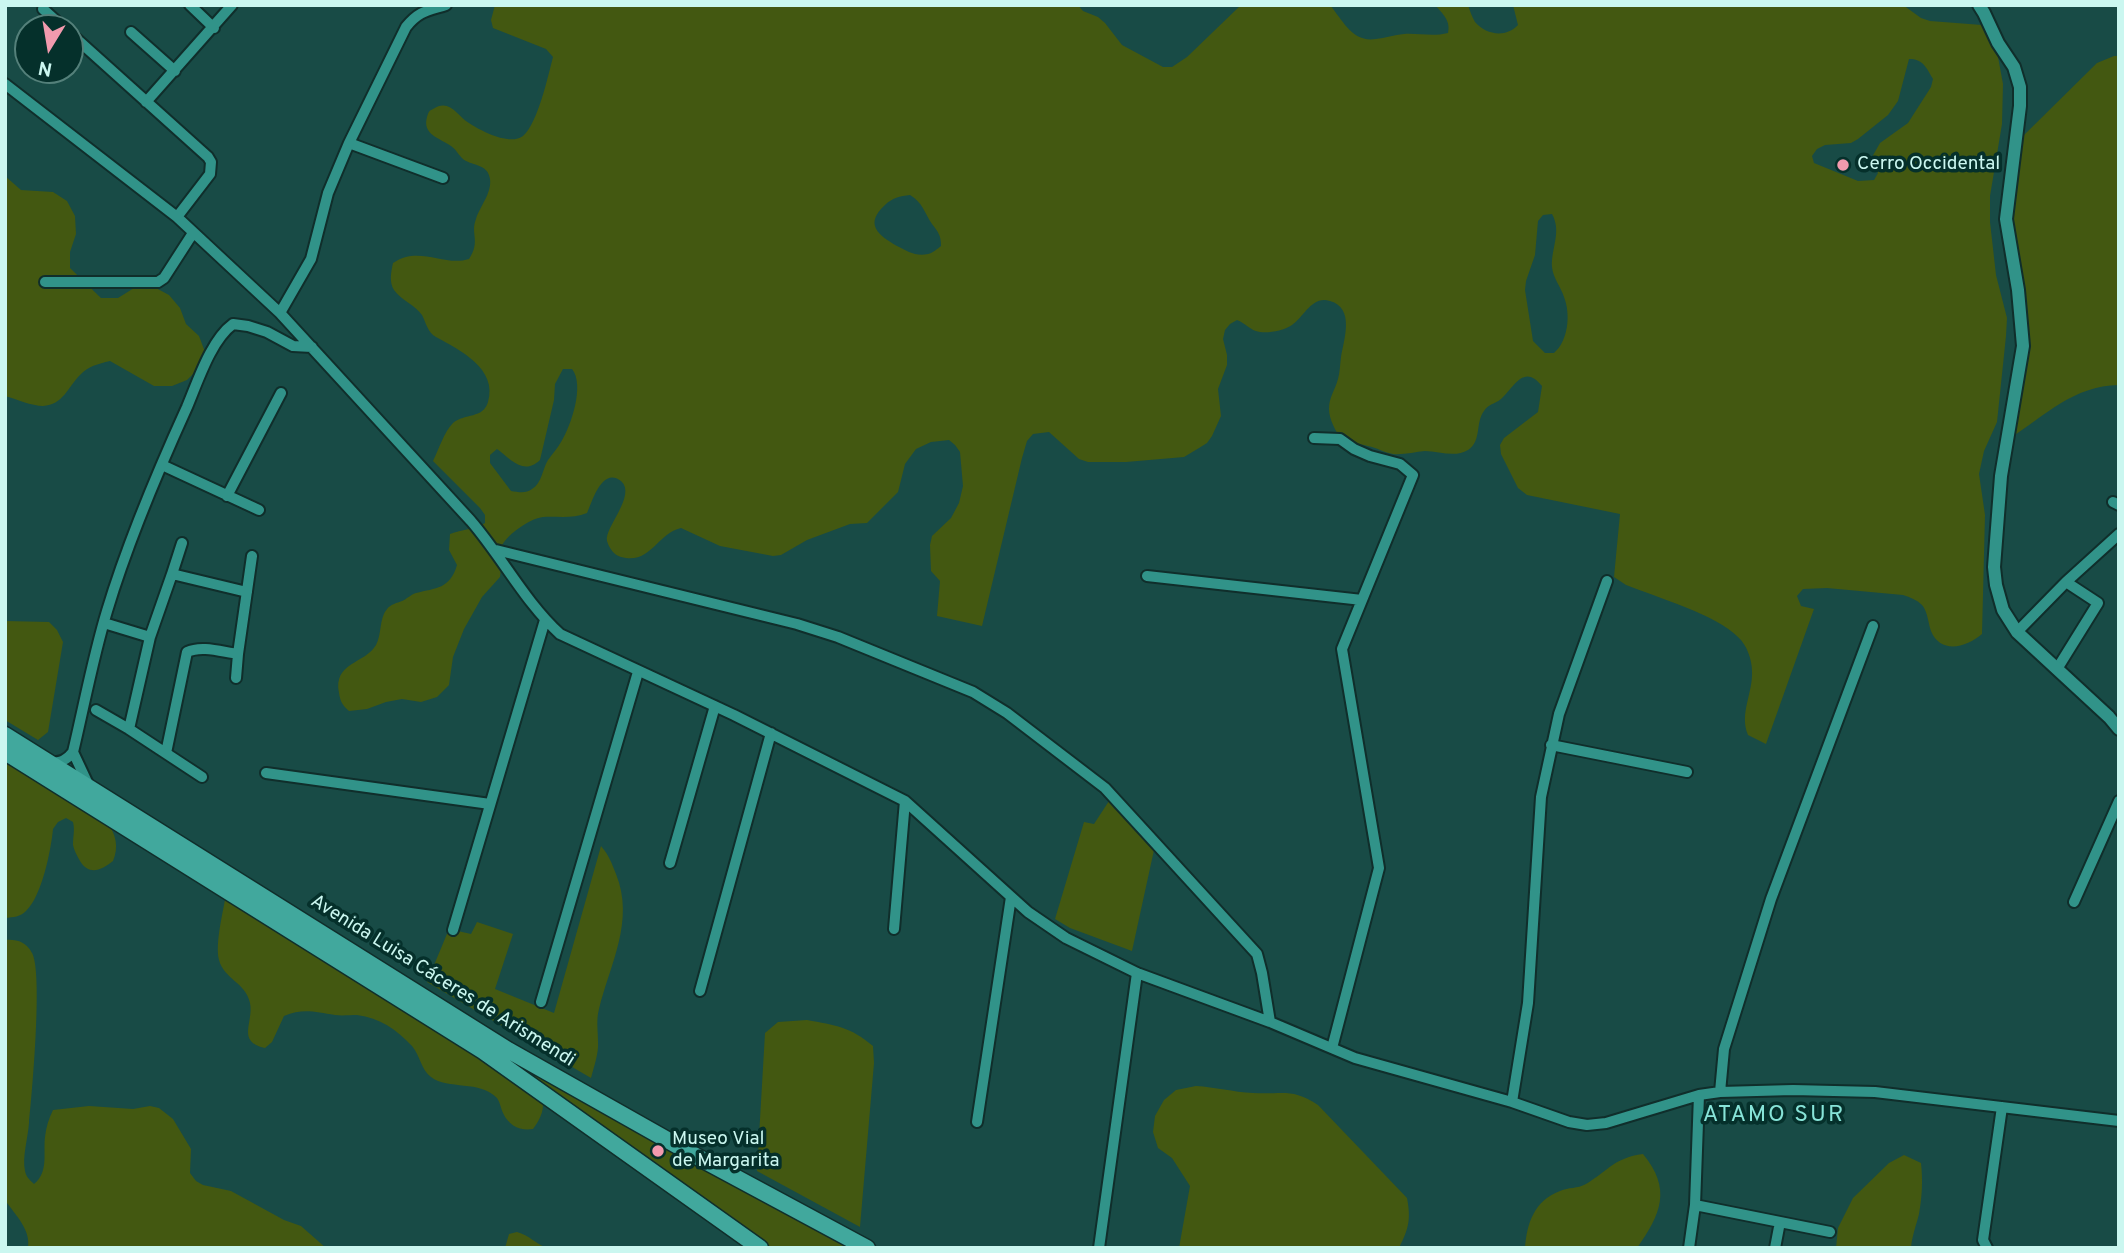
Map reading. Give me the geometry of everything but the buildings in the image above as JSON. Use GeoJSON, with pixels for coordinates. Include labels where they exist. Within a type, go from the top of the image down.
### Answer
{"type":"FeatureCollection","features":[{"type":"Feature","properties":{"kind":"main road","name":"Avenida Luisa Cáceres de Arismendi"},"geometry":{"type":"LineString","coordinates":[[5,735],[549,1074],[867,1248]]}},
{"type":"Feature","properties":{"kind":"main road","name":"Avenida Luisa Cáceres de Arismendi"},"geometry":{"type":"LineString","coordinates":[[5,752],[493,1057],[760,1248]]}},
{"type":"Feature","properties":{"kind":"street"},"geometry":{"type":"LineString","coordinates":[[190,5],[214,28]]}},
{"type":"Feature","properties":{"kind":"street"},"geometry":{"type":"LineString","coordinates":[[146,102],[232,5]]}},
{"type":"Feature","properties":{"kind":"street"},"geometry":{"type":"LineString","coordinates":[[279,313],[311,259],[328,193],[349,143],[406,27],[414,16],[446,5]]}},
{"type":"Feature","properties":{"kind":"street"},"geometry":{"type":"LineString","coordinates":[[1979,5],[1998,43],[2014,67],[2020,87],[2006,219],[2018,290],[2022,346],[2001,476],[1994,567],[1996,585],[2003,610],[2017,632],[2119,729]]}},
{"type":"Feature","properties":{"kind":"street"},"geometry":{"type":"LineString","coordinates":[[43,9],[49,14]]}},
{"type":"Feature","properties":{"kind":"street"},"geometry":{"type":"LineString","coordinates":[[131,32],[174,71]]}},
{"type":"Feature","properties":{"kind":"street"},"geometry":{"type":"LineString","coordinates":[[84,46],[211,162],[210,174],[177,218]]}},
{"type":"Feature","properties":{"kind":"street"},"geometry":{"type":"LineString","coordinates":[[5,84],[177,218],[279,313],[448,494],[496,550],[545,620],[560,634],[771,733],[905,801],[1011,897],[1044,925],[1066,938],[1138,972],[1270,1022],[1355,1058],[1512,1102],[1569,1122],[1587,1125],[1606,1123],[1699,1095],[1793,1090],[1875,1092],[2119,1121]]}},
{"type":"Feature","properties":{"kind":"street"},"geometry":{"type":"LineString","coordinates":[[349,143],[443,178]]}},
{"type":"Feature","properties":{"kind":"street"},"geometry":{"type":"LineString","coordinates":[[45,282],[158,282],[164,278],[192,233]]}},
{"type":"Feature","properties":{"kind":"street"},"geometry":{"type":"LineString","coordinates":[[50,763],[68,759],[73,752],[104,623],[142,510],[202,371],[223,331],[233,324],[248,326],[267,332],[293,346],[312,347]]}},
{"type":"Feature","properties":{"kind":"street"},"geometry":{"type":"LineString","coordinates":[[227,496],[281,393]]}},
{"type":"Feature","properties":{"kind":"street"},"geometry":{"type":"LineString","coordinates":[[1314,438],[1340,439],[1370,456],[1400,464],[1413,475],[1342,649],[1379,868],[1332,1048]]}},
{"type":"Feature","properties":{"kind":"street"},"geometry":{"type":"LineString","coordinates":[[162,465],[259,510]]}},
{"type":"Feature","properties":{"kind":"street"},"geometry":{"type":"LineString","coordinates":[[2017,632],[2066,582],[2119,534]]}},
{"type":"Feature","properties":{"kind":"street"},"geometry":{"type":"LineString","coordinates":[[129,729],[150,637],[182,544]]}},
{"type":"Feature","properties":{"kind":"street"},"geometry":{"type":"LineString","coordinates":[[496,550],[797,624],[838,637],[973,692],[1007,713],[1105,788],[1202,893],[1256,954],[1262,972],[1270,1022]]}},
{"type":"Feature","properties":{"kind":"street"},"geometry":{"type":"LineString","coordinates":[[236,678],[252,556]]}},
{"type":"Feature","properties":{"kind":"street"},"geometry":{"type":"LineString","coordinates":[[172,574],[247,592]]}},
{"type":"Feature","properties":{"kind":"street"},"geometry":{"type":"LineString","coordinates":[[1147,576],[1362,600]]}},
{"type":"Feature","properties":{"kind":"street"},"geometry":{"type":"LineString","coordinates":[[1512,1102],[1528,1003],[1541,797],[1559,714],[1607,581]]}},
{"type":"Feature","properties":{"kind":"street"},"geometry":{"type":"LineString","coordinates":[[2057,669],[2098,603],[2066,582]]}},
{"type":"Feature","properties":{"kind":"street"},"geometry":{"type":"LineString","coordinates":[[453,930],[545,620]]}},
{"type":"Feature","properties":{"kind":"street"},"geometry":{"type":"LineString","coordinates":[[104,623],[150,637]]}},
{"type":"Feature","properties":{"kind":"street"},"geometry":{"type":"LineString","coordinates":[[1720,1092],[1724,1049],[1772,899],[1873,626]]}},
{"type":"Feature","properties":{"kind":"street"},"geometry":{"type":"LineString","coordinates":[[166,754],[187,652],[201,649],[238,654]]}},
{"type":"Feature","properties":{"kind":"street"},"geometry":{"type":"LineString","coordinates":[[541,1002],[638,672]]}},
{"type":"Feature","properties":{"kind":"street"},"geometry":{"type":"LineString","coordinates":[[670,863],[715,706]]}},
{"type":"Feature","properties":{"kind":"street"},"geometry":{"type":"LineString","coordinates":[[96,710],[202,777]]}},
{"type":"Feature","properties":{"kind":"street"},"geometry":{"type":"LineString","coordinates":[[700,991],[771,733]]}},
{"type":"Feature","properties":{"kind":"street"},"geometry":{"type":"LineString","coordinates":[[1551,745],[1687,772]]}},
{"type":"Feature","properties":{"kind":"street"},"geometry":{"type":"LineString","coordinates":[[73,752],[91,789]]}},
{"type":"Feature","properties":{"kind":"street"},"geometry":{"type":"LineString","coordinates":[[266,773],[490,804]]}},
{"type":"Feature","properties":{"kind":"street"},"geometry":{"type":"LineString","coordinates":[[894,929],[905,801]]}},
{"type":"Feature","properties":{"kind":"street"},"geometry":{"type":"LineString","coordinates":[[2074,902],[2119,801]]}},
{"type":"Feature","properties":{"kind":"street"},"geometry":{"type":"LineString","coordinates":[[977,1122],[1011,897]]}},
{"type":"Feature","properties":{"kind":"street"},"geometry":{"type":"LineString","coordinates":[[1099,1248],[1138,972]]}},
{"type":"Feature","properties":{"kind":"street"},"geometry":{"type":"LineString","coordinates":[[1689,1248],[1695,1205],[1699,1095]]}},
{"type":"Feature","properties":{"kind":"street"},"geometry":{"type":"LineString","coordinates":[[1987,1248],[1983,1240],[2002,1107]]}},
{"type":"Feature","properties":{"kind":"street"},"geometry":{"type":"LineString","coordinates":[[1695,1205],[1830,1232]]}},
{"type":"Feature","properties":{"kind":"street"},"geometry":{"type":"LineString","coordinates":[[1775,1248],[1780,1222]]}},
{"type":"Feature","properties":{"kind":"green space"},"geometry":{"type":"Polygon","coordinates":[[[495,5],[1078,5],[1083,11],[1105,23],[1122,45],[1163,67],[1172,67],[1187,57],[1241,5],[1330,5],[1349,30],[1368,39],[1404,34],[1448,33],[1447,21],[1435,5],[1468,5],[1475,22],[1485,30],[1496,33],[1508,32],[1518,25],[1513,5],[1903,5],[1930,21],[1982,25],[1990,31],[1996,46],[2003,84],[2002,124],[1990,196],[1990,222],[1996,275],[2007,318],[1997,422],[1984,451],[1979,474],[1985,515],[1982,634],[1962,645],[1948,646],[1935,639],[1927,614],[1916,600],[1903,595],[1827,588],[1803,589],[1797,596],[1801,606],[1814,609],[1766,744],[1748,735],[1745,719],[1752,667],[1741,640],[1716,621],[1626,585],[1614,577],[1620,514],[1527,495],[1518,488],[1501,454],[1500,445],[1504,438],[1538,412],[1542,386],[1536,379],[1520,379],[1501,399],[1486,409],[1481,416],[1475,442],[1463,452],[1393,454],[1340,439],[1331,421],[1329,409],[1339,374],[1346,325],[1343,310],[1324,300],[1313,304],[1292,325],[1281,330],[1257,331],[1237,320],[1230,324],[1223,339],[1227,365],[1218,389],[1221,416],[1207,443],[1184,457],[1088,462],[1079,459],[1049,432],[1033,434],[1027,441],[1022,458],[982,626],[937,616],[940,581],[931,571],[930,545],[932,536],[951,518],[959,503],[963,486],[960,452],[949,440],[931,442],[916,449],[905,464],[898,492],[867,523],[850,524],[807,540],[781,555],[773,556],[720,546],[681,528],[672,531],[640,557],[618,556],[609,546],[607,535],[623,503],[625,487],[621,481],[608,478],[599,487],[587,513],[571,517],[538,518],[518,529],[502,545],[499,556],[500,577],[482,597],[464,629],[453,657],[449,685],[437,697],[421,702],[402,699],[349,711],[339,696],[338,683],[345,669],[376,645],[387,609],[414,594],[446,583],[457,565],[449,550],[450,534],[485,523],[485,515],[480,508],[433,461],[453,423],[486,407],[490,390],[487,380],[475,362],[431,333],[419,311],[394,290],[391,277],[393,263],[403,258],[422,256],[460,261],[469,259],[475,242],[476,219],[489,189],[487,171],[464,160],[453,148],[429,132],[426,123],[429,111],[439,106],[449,107],[481,130],[503,138],[517,139],[528,130],[538,110],[553,57],[546,49],[493,28],[491,20],[495,5]],[[1909,59],[1898,101],[1888,115],[1858,139],[1851,143],[1825,145],[1817,149],[1812,156],[1814,163],[1858,181],[1874,180],[1878,173],[1872,157],[1880,143],[1908,123],[1931,87],[1933,79],[1921,62],[1909,59]],[[910,195],[896,198],[885,205],[875,218],[876,229],[884,238],[908,252],[920,255],[935,251],[941,246],[939,234],[918,201],[910,195]],[[1552,214],[1543,215],[1538,221],[1535,255],[1525,290],[1533,341],[1545,353],[1554,353],[1565,335],[1567,312],[1552,267],[1555,221],[1552,214]],[[563,369],[555,384],[554,400],[540,460],[534,465],[523,466],[497,449],[490,455],[490,463],[511,491],[530,491],[535,486],[569,426],[577,395],[576,376],[572,369],[563,369]]]}},
{"type":"Feature","properties":{"kind":"green space"},"geometry":{"type":"Polygon","coordinates":[[[2119,56],[2119,385],[2088,390],[2074,396],[2010,438],[2026,362],[2008,213],[2020,139],[2097,63],[2119,56]]]}},
{"type":"Feature","properties":{"kind":"green space"},"geometry":{"type":"Polygon","coordinates":[[[5,176],[21,190],[53,192],[67,201],[75,216],[76,234],[70,252],[70,268],[101,298],[118,298],[134,288],[154,287],[169,295],[180,308],[186,324],[199,336],[205,352],[199,368],[187,380],[172,386],[154,386],[110,361],[86,369],[60,399],[50,405],[34,405],[5,396],[5,176]]]}},
{"type":"Feature","properties":{"kind":"green space"},"geometry":{"type":"Polygon","coordinates":[[[5,621],[49,622],[63,642],[48,732],[38,740],[5,720],[5,621]]]}},
{"type":"Feature","properties":{"kind":"green space"},"geometry":{"type":"Polygon","coordinates":[[[5,761],[107,822],[113,831],[116,846],[113,861],[100,869],[87,869],[73,847],[73,822],[66,818],[58,822],[53,829],[48,860],[37,895],[26,911],[5,918],[5,761]]]}},
{"type":"Feature","properties":{"kind":"green space"},"geometry":{"type":"Polygon","coordinates":[[[1109,801],[1154,850],[1132,951],[1070,928],[1055,919],[1084,822],[1094,824],[1109,801]]]}},
{"type":"Feature","properties":{"kind":"green space"},"geometry":{"type":"Polygon","coordinates":[[[601,846],[616,874],[623,909],[619,942],[598,1013],[598,1050],[591,1078],[427,982],[449,929],[471,934],[477,922],[513,934],[495,989],[554,1013],[601,846]]]}},
{"type":"Feature","properties":{"kind":"green space"},"geometry":{"type":"Polygon","coordinates":[[[226,894],[541,1095],[542,1113],[533,1129],[519,1128],[505,1118],[497,1098],[490,1092],[438,1081],[431,1077],[406,1040],[387,1025],[373,1019],[357,1015],[297,1012],[284,1016],[272,1042],[265,1048],[256,1045],[251,1041],[248,1030],[251,1010],[248,996],[225,972],[219,960],[219,937],[226,894]]]}},
{"type":"Feature","properties":{"kind":"green space"},"geometry":{"type":"Polygon","coordinates":[[[5,940],[17,941],[27,946],[35,965],[36,1035],[24,1160],[26,1175],[34,1184],[44,1168],[45,1133],[53,1110],[89,1106],[133,1109],[150,1106],[159,1108],[173,1119],[191,1149],[190,1173],[196,1181],[231,1191],[284,1220],[301,1226],[326,1248],[28,1248],[25,1228],[5,1200],[5,940]]]}},
{"type":"Feature","properties":{"kind":"green space"},"geometry":{"type":"Polygon","coordinates":[[[807,1020],[842,1028],[873,1046],[874,1063],[860,1227],[757,1171],[765,1033],[778,1022],[807,1020]]]}},
{"type":"Feature","properties":{"kind":"green space","name":"Museo Vial de Margarita"},"geometry":{"type":"Polygon","coordinates":[[[511,1059],[846,1244],[840,1248],[772,1248],[509,1062],[511,1059]]]}},
{"type":"Feature","properties":{"kind":"green space"},"geometry":{"type":"Polygon","coordinates":[[[1196,1086],[1293,1094],[1318,1105],[1407,1198],[1408,1223],[1399,1248],[1179,1248],[1190,1186],[1172,1158],[1158,1148],[1153,1132],[1155,1116],[1164,1100],[1176,1090],[1196,1086]]]}},
{"type":"Feature","properties":{"kind":"green space"},"geometry":{"type":"Polygon","coordinates":[[[1643,1154],[1658,1179],[1660,1201],[1652,1224],[1637,1248],[1525,1248],[1530,1222],[1538,1207],[1551,1195],[1586,1184],[1618,1162],[1643,1154]]]}},
{"type":"Feature","properties":{"kind":"green space"},"geometry":{"type":"Polygon","coordinates":[[[1904,1155],[1921,1163],[1922,1170],[1920,1208],[1911,1248],[1836,1248],[1838,1228],[1853,1198],[1889,1163],[1904,1155]]]}},
{"type":"Feature","properties":{"kind":"green space"},"geometry":{"type":"Polygon","coordinates":[[[517,1232],[547,1248],[505,1248],[509,1234],[517,1232]]]}},
{"type":"Feature","properties":{"kind":"place","name":"Cerro Occidental"},"geometry":{"type":"Point","coordinates":[1843,165]}},
{"type":"Feature","properties":{"kind":"place","name":"Museo Vial de Margarita"},"geometry":{"type":"Point","coordinates":[658,1151]}},
{"type":"Feature","properties":{"kind":"district","name":"ATAMO SUR"},"geometry":{"type":"Point","coordinates":[1774,1116]}}]}
